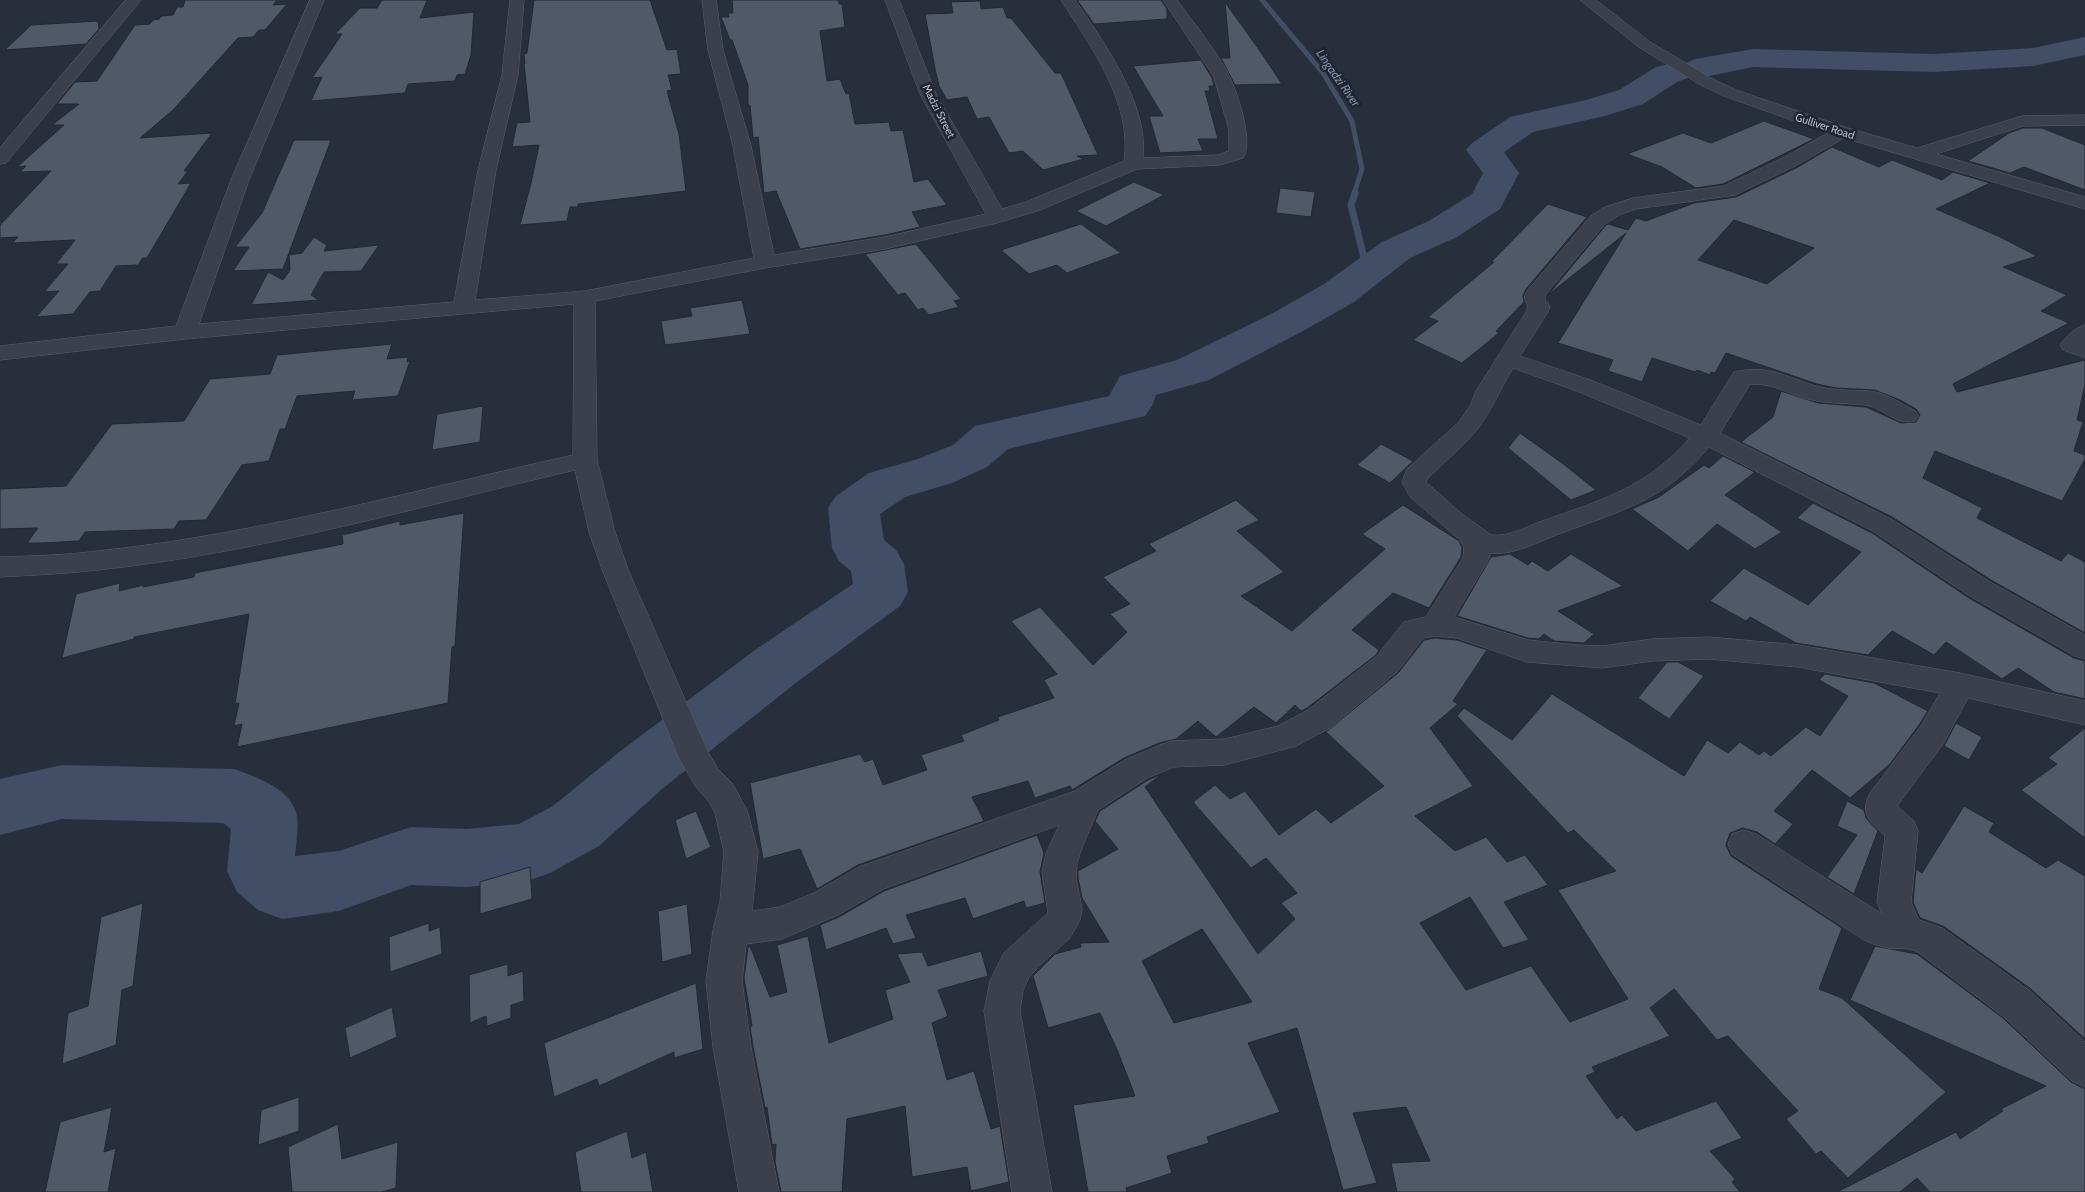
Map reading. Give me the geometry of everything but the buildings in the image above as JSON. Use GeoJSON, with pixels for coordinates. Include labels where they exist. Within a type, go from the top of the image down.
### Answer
{"type":"FeatureCollection","features":[{"type":"Feature","properties":{"kind":"street"},"geometry":{"type":"LineString","coordinates":[[0,159],[134,0]]}},
{"type":"Feature","properties":{"kind":"street"},"geometry":{"type":"LineString","coordinates":[[184,332],[240,180],[317,0]]}},
{"type":"Feature","properties":{"kind":"street"},"geometry":{"type":"LineString","coordinates":[[462,309],[487,170],[510,75],[516,0]]}},
{"type":"Feature","properties":{"kind":"street"},"geometry":{"type":"LineString","coordinates":[[709,0],[709,18],[739,132],[765,262]]}},
{"type":"Feature","properties":{"kind":"street","name":"Madzi Street"},"geometry":{"type":"LineString","coordinates":[[892,0],[928,94],[997,217]]}},
{"type":"Feature","properties":{"kind":"street"},"geometry":{"type":"LineString","coordinates":[[1068,0],[1094,39],[1118,83],[1127,105],[1136,145],[1133,164]]}},
{"type":"Feature","properties":{"kind":"street"},"geometry":{"type":"LineString","coordinates":[[0,354],[184,332],[585,297],[765,262],[877,244],[997,217],[1033,206],[1133,164],[1220,160],[1237,154],[1239,147],[1238,130],[1220,72],[1170,0]]}},
{"type":"Feature","properties":{"kind":"street","name":"Gulliver Road"},"geometry":{"type":"LineString","coordinates":[[1587,0],[1630,35],[1705,81],[1755,103],[1842,132],[2085,203]]}},
{"type":"Feature","properties":{"kind":"street"},"geometry":{"type":"LineString","coordinates":[[1918,154],[2022,121],[2085,120]]}},
{"type":"Feature","properties":{"kind":"street"},"geometry":{"type":"LineString","coordinates":[[1842,132],[1798,157],[1728,191],[1632,204],[1612,211],[1598,220],[1535,294],[1538,306],[1537,312],[1487,391],[1481,407],[1466,427],[1416,475],[1414,482],[1419,491],[1470,534],[1488,544],[1508,543],[1618,504],[1646,490],[1673,471],[1706,436],[1728,405],[1742,377],[1767,376],[1813,393],[1857,399],[1870,398],[1907,416]]}},
{"type":"Feature","properties":{"kind":"street"},"geometry":{"type":"LineString","coordinates":[[585,297],[585,460],[602,532],[628,605],[695,758],[707,778],[722,793],[731,810],[741,852],[737,902],[730,930],[724,981],[732,1047],[759,1192]]}},
{"type":"Feature","properties":{"kind":"street"},"geometry":{"type":"LineString","coordinates":[[2085,332],[2071,345],[2085,351]]}},
{"type":"Feature","properties":{"kind":"street"},"geometry":{"type":"LineString","coordinates":[[1507,359],[1584,386],[1706,436],[1882,525],[1980,589],[2085,648]]}},
{"type":"Feature","properties":{"kind":"street"},"geometry":{"type":"LineString","coordinates":[[0,567],[113,559],[182,548],[299,525],[585,460]]}},
{"type":"Feature","properties":{"kind":"street"},"geometry":{"type":"LineString","coordinates":[[1434,625],[1476,559],[1477,547],[1470,534]]}},
{"type":"Feature","properties":{"kind":"street"},"geometry":{"type":"LineString","coordinates":[[730,930],[782,923],[826,904],[871,878],[1086,801],[1136,769],[1171,754],[1225,752],[1285,737],[1319,719],[1387,664],[1414,630],[1434,625],[1458,628],[1527,651],[1603,657],[1652,650],[1709,648],[1798,656],[1960,685],[2085,713]]}},
{"type":"Feature","properties":{"kind":"street"},"geometry":{"type":"LineString","coordinates":[[1907,931],[1894,902],[1902,831],[1881,811],[1881,803],[1932,735],[1960,685]]}},
{"type":"Feature","properties":{"kind":"street"},"geometry":{"type":"LineString","coordinates":[[1032,1192],[1002,1011],[1004,990],[1012,970],[1024,955],[1057,929],[1064,918],[1064,904],[1060,889],[1059,873],[1061,859],[1086,801]]}},
{"type":"Feature","properties":{"kind":"street"},"geometry":{"type":"LineString","coordinates":[[1744,844],[1876,929],[1891,932],[1907,931],[1930,940],[2017,1004],[2085,1068]]}},
{"type":"Feature","properties":{"kind":"waterway","name":"Lingadzi River"},"geometry":{"type":"LineString","coordinates":[[1262,0],[1323,73],[1352,121],[1362,169],[1354,194]]}},
{"type":"Feature","properties":{"kind":"waterway"},"geometry":{"type":"LineString","coordinates":[[1695,69],[1753,58],[1934,63],[2033,57],[2085,46]]}},
{"type":"Feature","properties":{"kind":"waterway"},"geometry":{"type":"LineString","coordinates":[[0,807],[62,792],[234,796],[265,816],[261,871],[282,888],[339,881],[411,856],[467,858],[527,852],[576,826],[640,771],[776,666],[881,592],[877,564],[858,548],[854,508],[887,485],[935,471],[970,456],[992,437],[1129,406],[1136,386],[1193,370],[1288,322],[1339,293],[1396,250],[1443,229],[1487,201],[1501,173],[1484,150],[1522,124],[1593,109],[1631,97],[1667,74],[1678,72]]}},
{"type":"Feature","properties":{"kind":"waterway","name":"Lingadzi River"},"geometry":{"type":"LineString","coordinates":[[1355,193],[1351,205],[1367,270]]}}]}
